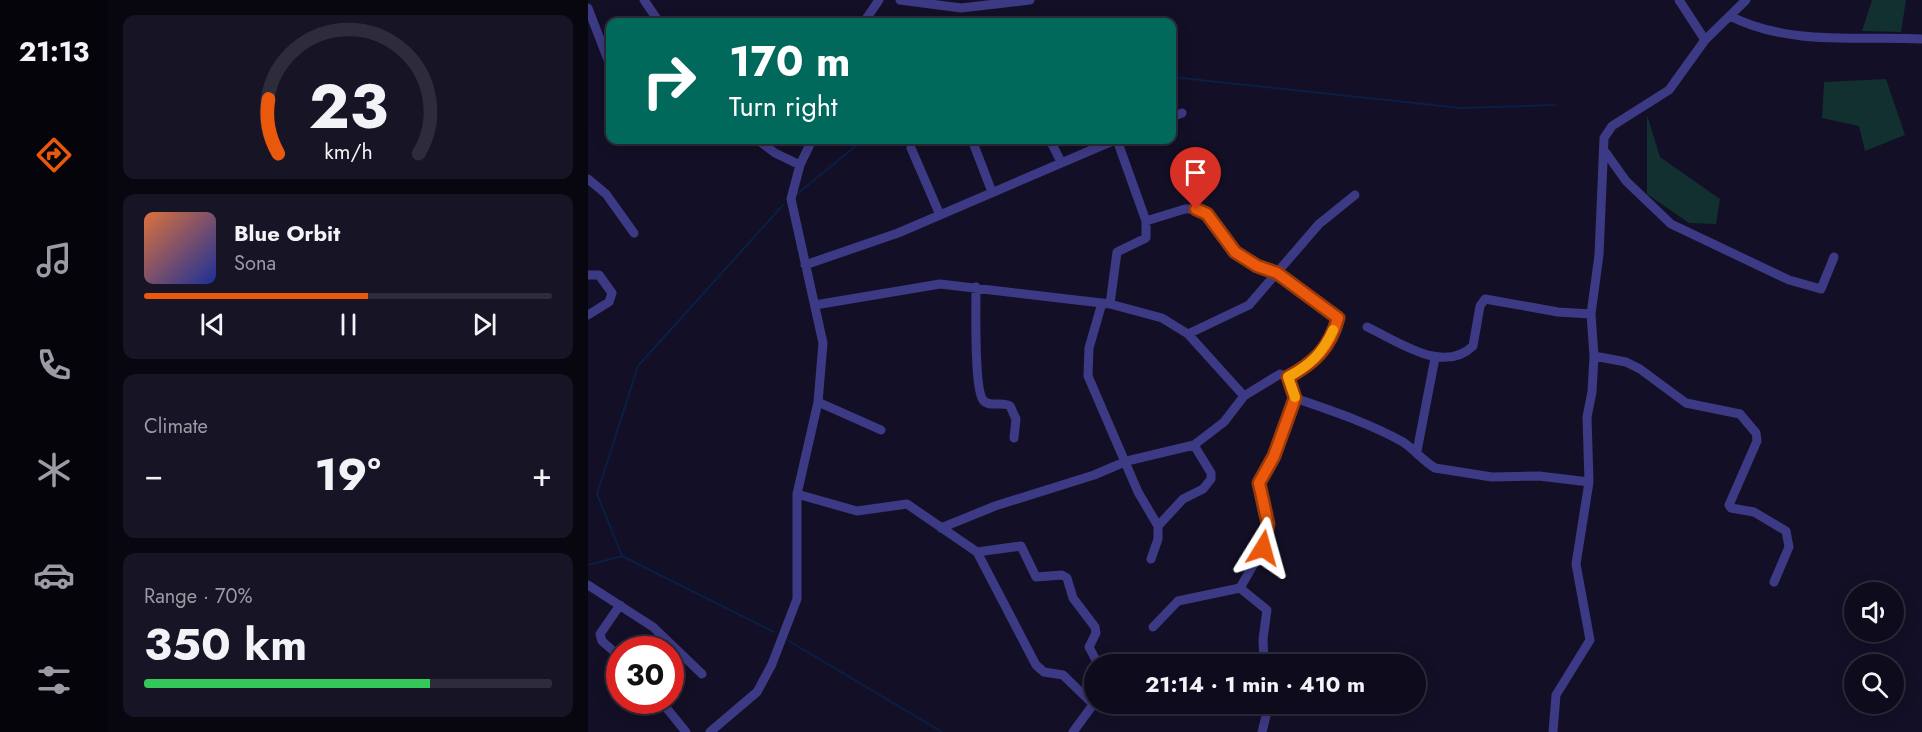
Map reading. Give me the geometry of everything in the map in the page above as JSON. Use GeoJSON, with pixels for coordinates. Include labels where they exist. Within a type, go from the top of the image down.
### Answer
{"type":"FeatureCollection","features":[{"type":"Feature","properties":{"kind":"street"},"geometry":{"type":"LineString","coordinates":[[645,0],[656,18]]}},
{"type":"Feature","properties":{"kind":"street"},"geometry":{"type":"LineString","coordinates":[[867,18],[879,0]]}},
{"type":"Feature","properties":{"kind":"street"},"geometry":{"type":"LineString","coordinates":[[900,0],[960,8],[1030,0]]}},
{"type":"Feature","properties":{"kind":"street"},"geometry":{"type":"LineString","coordinates":[[1679,0],[1705,40]]}},
{"type":"Feature","properties":{"kind":"street"},"geometry":{"type":"LineString","coordinates":[[1553,732],[1556,695],[1590,640],[1576,564],[1590,482],[1587,417],[1594,356],[1591,314],[1599,255],[1604,138],[1612,126],[1669,90],[1705,40],[1746,0]]}},
{"type":"Feature","properties":{"kind":"street"},"geometry":{"type":"LineString","coordinates":[[588,8],[606,55]]}},
{"type":"Feature","properties":{"kind":"street"},"geometry":{"type":"LineString","coordinates":[[1730,16],[1745,24],[1779,32],[1825,38],[1856,36],[1922,39]]}},
{"type":"Feature","properties":{"kind":"street"},"geometry":{"type":"LineString","coordinates":[[1176,115],[1182,113]]}},
{"type":"Feature","properties":{"kind":"street"},"geometry":{"type":"LineString","coordinates":[[763,144],[775,153],[801,165]]}},
{"type":"Feature","properties":{"kind":"street"},"geometry":{"type":"LineString","coordinates":[[710,732],[757,692],[790,622],[797,599],[797,494],[818,402],[823,343],[791,200],[801,165],[810,144]]}},
{"type":"Feature","properties":{"kind":"street"},"geometry":{"type":"LineString","coordinates":[[974,144],[992,192]]}},
{"type":"Feature","properties":{"kind":"street"},"geometry":{"type":"LineString","coordinates":[[1052,144],[1060,162]]}},
{"type":"Feature","properties":{"kind":"street"},"geometry":{"type":"LineString","coordinates":[[805,265],[898,233],[1106,144]]}},
{"type":"Feature","properties":{"kind":"street"},"geometry":{"type":"LineString","coordinates":[[1117,144],[1146,221],[1146,238],[1144,241],[1117,252],[1106,304],[1089,348],[1088,376],[1127,461],[1138,492],[1158,526],[1158,539],[1151,559]]}},
{"type":"Feature","properties":{"kind":"street"},"geometry":{"type":"LineString","coordinates":[[911,148],[940,215]]}},
{"type":"Feature","properties":{"kind":"street"},"geometry":{"type":"LineString","coordinates":[[1604,150],[1626,181],[1671,224],[1746,261],[1818,289],[1823,287],[1829,261],[1834,257]]}},
{"type":"Feature","properties":{"kind":"street"},"geometry":{"type":"LineString","coordinates":[[588,179],[606,194],[634,233]]}},
{"type":"Feature","properties":{"kind":"street"},"geometry":{"type":"LineString","coordinates":[[1188,334],[1249,304],[1318,224],[1355,195]]}},
{"type":"Feature","properties":{"kind":"street"},"geometry":{"type":"LineString","coordinates":[[941,528],[995,506],[1094,475],[1127,461],[1194,445],[1224,422],[1244,396],[1276,374],[1288,377],[1309,366],[1319,356],[1338,318],[1277,273],[1257,266],[1235,252],[1207,214],[1196,209],[1185,209],[1146,221]]}},
{"type":"Feature","properties":{"kind":"street"},"geometry":{"type":"LineString","coordinates":[[588,275],[599,275],[612,293],[609,302],[588,315]]}},
{"type":"Feature","properties":{"kind":"street"},"geometry":{"type":"LineString","coordinates":[[815,304],[940,284],[1106,304],[1162,318],[1188,334],[1244,396]]}},
{"type":"Feature","properties":{"kind":"street"},"geometry":{"type":"LineString","coordinates":[[976,287],[976,358],[982,398],[987,403],[1010,406],[1016,419],[1014,438]]}},
{"type":"Feature","properties":{"kind":"street"},"geometry":{"type":"LineString","coordinates":[[1367,327],[1435,358],[1449,358],[1473,346],[1480,306],[1485,299],[1558,312],[1591,314]]}},
{"type":"Feature","properties":{"kind":"street"},"geometry":{"type":"LineString","coordinates":[[1594,356],[1626,362],[1640,369],[1686,403],[1736,412],[1749,423],[1756,433],[1757,441],[1729,506],[1754,512],[1786,531],[1789,547],[1773,582]]}},
{"type":"Feature","properties":{"kind":"street"},"geometry":{"type":"LineString","coordinates":[[1417,451],[1435,358]]}},
{"type":"Feature","properties":{"kind":"street"},"geometry":{"type":"LineString","coordinates":[[1154,627],[1178,601],[1240,588],[1263,548],[1268,524],[1259,483],[1274,456],[1295,398],[1288,377]]}},
{"type":"Feature","properties":{"kind":"street"},"geometry":{"type":"LineString","coordinates":[[1295,398],[1364,423],[1417,451],[1427,464],[1435,468],[1492,477],[1539,477],[1590,482]]}},
{"type":"Feature","properties":{"kind":"street"},"geometry":{"type":"LineString","coordinates":[[818,402],[881,430]]}},
{"type":"Feature","properties":{"kind":"street"},"geometry":{"type":"LineString","coordinates":[[1158,526],[1183,499],[1203,489],[1211,479],[1211,473],[1194,445]]}},
{"type":"Feature","properties":{"kind":"street"},"geometry":{"type":"LineString","coordinates":[[797,494],[857,511],[907,504],[977,552],[1036,665],[1044,672],[1063,675],[1084,694]]}},
{"type":"Feature","properties":{"kind":"street"},"geometry":{"type":"LineString","coordinates":[[977,552],[1021,546],[1036,577],[1065,576],[1073,598],[1095,627],[1096,633],[1089,647],[1093,654]]}},
{"type":"Feature","properties":{"kind":"street"},"geometry":{"type":"LineString","coordinates":[[588,585],[653,627],[702,674]]}},
{"type":"Feature","properties":{"kind":"street"},"geometry":{"type":"LineString","coordinates":[[1240,588],[1268,610],[1263,639],[1264,654]]}},
{"type":"Feature","properties":{"kind":"street"},"geometry":{"type":"LineString","coordinates":[[606,645],[600,634],[620,605]]}},
{"type":"Feature","properties":{"kind":"street"},"geometry":{"type":"LineString","coordinates":[[671,714],[686,732]]}},
{"type":"Feature","properties":{"kind":"street"},"geometry":{"type":"LineString","coordinates":[[1073,732],[1086,714]]}},
{"type":"Feature","properties":{"kind":"street"},"geometry":{"type":"LineString","coordinates":[[1262,732],[1266,714]]}},
{"type":"Feature","properties":{"kind":"green space"},"geometry":{"type":"Polygon","coordinates":[[[1872,0],[1906,0],[1901,32],[1862,31],[1872,0]]]}},
{"type":"Feature","properties":{"kind":"green space"},"geometry":{"type":"Polygon","coordinates":[[[1886,79],[1905,135],[1865,151],[1859,126],[1822,118],[1824,82],[1886,79]]]}},
{"type":"Feature","properties":{"kind":"green space"},"geometry":{"type":"Polygon","coordinates":[[[1647,115],[1660,157],[1720,199],[1716,224],[1689,223],[1647,194],[1647,115]]]}},
{"type":"Feature","properties":{"kind":"waterway"},"geometry":{"type":"LineString","coordinates":[[1176,77],[1461,108],[1555,105]]}},
{"type":"Feature","properties":{"kind":"waterway"},"geometry":{"type":"LineString","coordinates":[[797,194],[858,144]]}},
{"type":"Feature","properties":{"kind":"waterway"},"geometry":{"type":"LineString","coordinates":[[622,556],[597,494],[638,366],[783,205]]}},
{"type":"Feature","properties":{"kind":"waterway"},"geometry":{"type":"LineString","coordinates":[[588,565],[622,556],[774,632]]}},
{"type":"Feature","properties":{"kind":"waterway"},"geometry":{"type":"LineString","coordinates":[[789,641],[942,732]]}},
{"type":"Feature","properties":{"kind":"slow traffic"},"geometry":{"type":"LineString","coordinates":[[1295,397],[1288,377],[1309,366],[1319,356],[1333,330]]}},
{"type":"Feature","properties":{"kind":"route"},"geometry":{"type":"LineString","coordinates":[[1196,209],[1207,214],[1235,252],[1257,266],[1277,273],[1338,318],[1319,356],[1309,366],[1288,377],[1295,398],[1274,456],[1259,483],[1263,492],[1268,524],[1263,548]]}}]}
